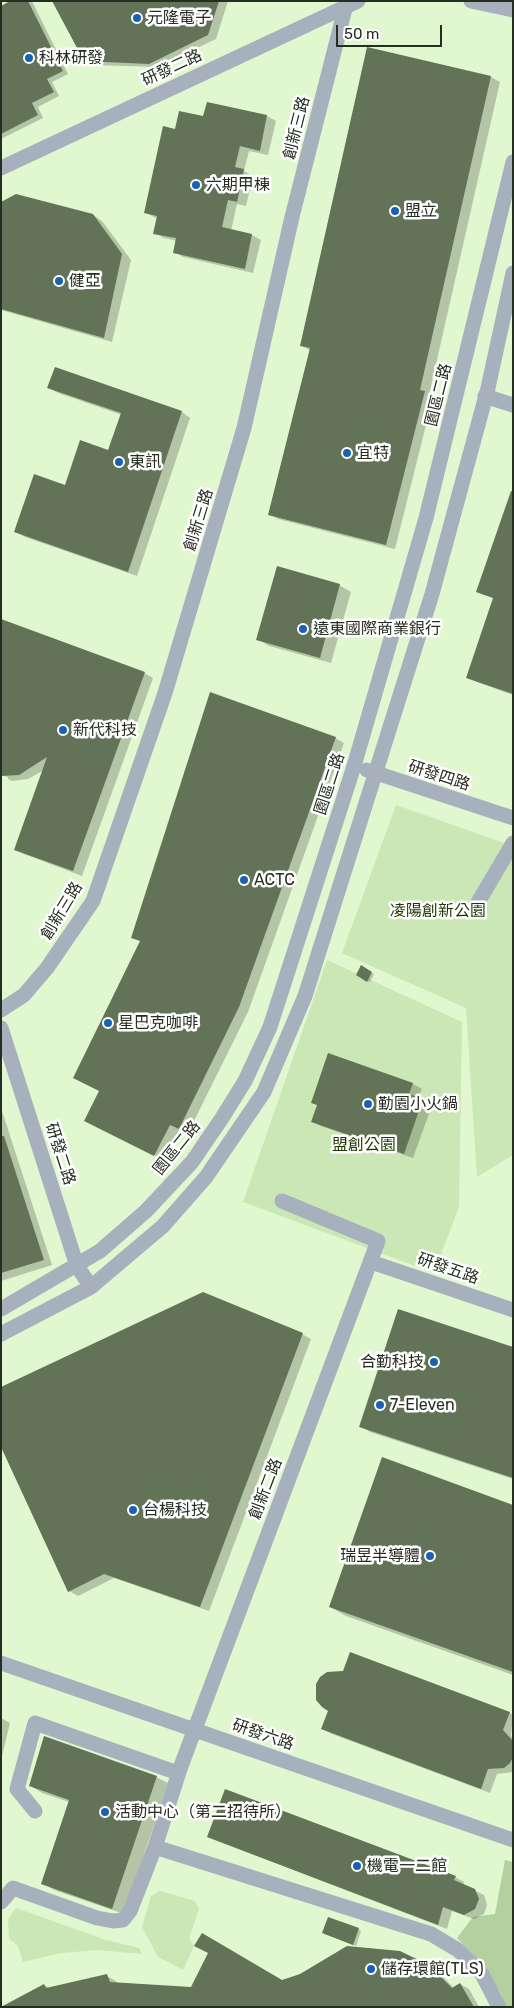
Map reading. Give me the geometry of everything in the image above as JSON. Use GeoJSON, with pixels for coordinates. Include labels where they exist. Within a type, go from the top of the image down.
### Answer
{"type":"FeatureCollection","features":[{"type":"Feature","properties":{"kind":"street"},"geometry":{"type":"LineString","coordinates":[[471,1],[513,10]]}},
{"type":"Feature","properties":{"kind":"street","name":"研發二路"},"geometry":{"type":"LineString","coordinates":[[1,168],[351,3]]}},
{"type":"Feature","properties":{"kind":"street","name":"創新三路"},"geometry":{"type":"LineString","coordinates":[[1,1010],[24,995],[47,968],[92,901],[166,693],[244,428],[292,218],[351,3]]}},
{"type":"Feature","properties":{"kind":"street","name":"園區二路"},"geometry":{"type":"LineString","coordinates":[[1,1309],[77,1266],[108,1246],[146,1211],[192,1162],[222,1118],[244,1081],[270,1027],[354,766],[426,518],[513,162]]}},
{"type":"Feature","properties":{"kind":"street"},"geometry":{"type":"LineString","coordinates":[[1,1334],[91,1287],[162,1226],[206,1177],[264,1092],[306,996],[432,594],[485,396],[513,273]]}},
{"type":"Feature","properties":{"kind":"street"},"geometry":{"type":"LineString","coordinates":[[485,396],[513,405]]}},
{"type":"Feature","properties":{"kind":"street","name":"研發四路"},"geometry":{"type":"LineString","coordinates":[[354,766],[513,818]]}},
{"type":"Feature","properties":{"kind":"street"},"geometry":{"type":"LineString","coordinates":[[477,904],[513,843]]}},
{"type":"Feature","properties":{"kind":"street","name":"研發二路"},"geometry":{"type":"LineString","coordinates":[[1,1028],[77,1266],[91,1287]]}},
{"type":"Feature","properties":{"kind":"street","name":"創新二路"},"geometry":{"type":"LineString","coordinates":[[7,1885],[97,1918],[113,1921],[123,1920],[130,1911],[155,1847],[178,1773],[372,1262],[378,1241],[282,1201]]}},
{"type":"Feature","properties":{"kind":"street","name":"研發五路"},"geometry":{"type":"LineString","coordinates":[[372,1262],[513,1310]]}},
{"type":"Feature","properties":{"kind":"street","name":"研發六路"},"geometry":{"type":"LineString","coordinates":[[1,1663],[513,1840]]}},
{"type":"Feature","properties":{"kind":"street"},"geometry":{"type":"LineString","coordinates":[[35,1811],[17,1789],[35,1723],[178,1773]]}},
{"type":"Feature","properties":{"kind":"street"},"geometry":{"type":"LineString","coordinates":[[155,1847],[431,1934],[458,1950],[482,1974],[500,2007]]}},
{"type":"Feature","properties":{"kind":"street"},"geometry":{"type":"LineString","coordinates":[[1,1902],[7,1885]]}},
{"type":"Feature","properties":{"kind":"shaded area"},"geometry":{"type":"Polygon","coordinates":[[[1,1],[513,1],[513,2007],[1,2007],[1,1]]]}},
{"type":"Feature","properties":{"kind":"shaded area"},"geometry":{"type":"Polygon","coordinates":[[[505,1860],[513,1862],[513,2007],[505,2007],[502,1995],[478,1960],[457,1938],[473,1917],[495,1914],[505,1860]]]}},
{"type":"Feature","properties":{"kind":"green space","name":"凌陽創新公園"},"geometry":{"type":"Polygon","coordinates":[[[396,805],[513,846],[513,1155],[477,1177],[466,1008],[342,953],[396,805]]]}},
{"type":"Feature","properties":{"kind":"green space","name":"盟創公園"},"geometry":{"type":"Polygon","coordinates":[[[327,960],[462,1022],[459,1207],[434,1273],[243,1202],[327,960]]]}},
{"type":"Feature","properties":{"kind":"green space"},"geometry":{"type":"Polygon","coordinates":[[[160,1891],[195,1901],[199,1909],[189,1938],[194,1946],[183,1970],[158,1957],[142,1927],[151,1896],[160,1891]]]}},
{"type":"Feature","properties":{"kind":"green space"},"geometry":{"type":"Polygon","coordinates":[[[16,1908],[106,1940],[139,1948],[142,1954],[98,1950],[61,1953],[23,1962],[18,1946],[9,1938],[8,1919],[16,1908]]]}},
{"type":"Feature","properties":{"kind":"building","name":"科林研發"},"geometry":{"type":"Polygon","coordinates":[[[10,1],[28,1],[63,71],[47,79],[54,92],[32,103],[38,115],[1,134],[1,6],[10,1]]]}},
{"type":"Feature","properties":{"kind":"building","name":"元隆電子"},"geometry":{"type":"Polygon","coordinates":[[[52,1],[219,1],[208,35],[149,64],[84,61],[52,1]]]}},
{"type":"Feature","properties":{"kind":"building","name":"盟立"},"geometry":{"type":"Polygon","coordinates":[[[367,47],[491,76],[420,390],[425,391],[386,545],[268,515],[310,348],[300,346],[367,47]]]}},
{"type":"Feature","properties":{"kind":"building","name":"六期甲棟"},"geometry":{"type":"Polygon","coordinates":[[[207,102],[267,115],[260,151],[240,146],[235,167],[244,169],[237,202],[228,200],[222,227],[252,234],[245,269],[173,253],[176,238],[153,234],[157,216],[144,213],[163,126],[175,129],[179,111],[203,116],[207,102]]]}},
{"type":"Feature","properties":{"kind":"building","name":"健亞"},"geometry":{"type":"Polygon","coordinates":[[[16,194],[93,214],[122,254],[104,338],[1,309],[1,202],[16,194]]]}},
{"type":"Feature","properties":{"kind":"building","name":"東訊"},"geometry":{"type":"Polygon","coordinates":[[[55,367],[182,411],[128,572],[14,532],[34,474],[65,485],[80,440],[108,450],[121,413],[47,388],[55,367]]]}},
{"type":"Feature","properties":{"kind":"building"},"geometry":{"type":"Polygon","coordinates":[[[511,491],[513,491],[513,694],[466,678],[493,598],[476,592],[511,491]]]}},
{"type":"Feature","properties":{"kind":"building"},"geometry":{"type":"Polygon","coordinates":[[[277,566],[340,584],[320,658],[256,640],[277,566]]]}},
{"type":"Feature","properties":{"kind":"building","name":"新代科技"},"geometry":{"type":"Polygon","coordinates":[[[1,619],[145,672],[73,871],[14,850],[47,757],[19,775],[1,776],[1,619]]]}},
{"type":"Feature","properties":{"kind":"building"},"geometry":{"type":"Polygon","coordinates":[[[210,692],[336,737],[239,1007],[179,1129],[170,1125],[154,1156],[84,1121],[99,1091],[73,1078],[140,941],[131,938],[210,692]]]}},
{"type":"Feature","properties":{"kind":"building"},"geometry":{"type":"Polygon","coordinates":[[[361,965],[372,972],[367,982],[356,975],[361,965]]]}},
{"type":"Feature","properties":{"kind":"building","name":"勤園小火鍋"},"geometry":{"type":"Polygon","coordinates":[[[328,1053],[413,1083],[409,1094],[423,1099],[404,1154],[311,1122],[317,1105],[311,1103],[328,1053]]]}},
{"type":"Feature","properties":{"kind":"building"},"geometry":{"type":"Polygon","coordinates":[[[1,1136],[4,1136],[44,1260],[1,1273],[1,1136]]]}},
{"type":"Feature","properties":{"kind":"building","name":"台楊科技"},"geometry":{"type":"Polygon","coordinates":[[[203,1292],[303,1333],[200,1607],[104,1574],[68,1592],[1,1447],[1,1387],[203,1292]]]}},
{"type":"Feature","properties":{"kind":"building"},"geometry":{"type":"Polygon","coordinates":[[[398,1309],[513,1347],[513,1478],[359,1427],[398,1309]]]}},
{"type":"Feature","properties":{"kind":"building","name":"瑞昱半導體"},"geometry":{"type":"Polygon","coordinates":[[[382,1457],[513,1505],[513,1672],[329,1607],[382,1457]]]}},
{"type":"Feature","properties":{"kind":"building"},"geometry":{"type":"Polygon","coordinates":[[[350,1652],[510,1712],[503,1730],[513,1741],[513,1757],[510,1763],[504,1768],[488,1769],[481,1789],[321,1729],[328,1711],[316,1700],[316,1684],[320,1677],[327,1672],[343,1671],[350,1652]]]}},
{"type":"Feature","properties":{"kind":"building","name":"活動中心（第二招待所）"},"geometry":{"type":"Polygon","coordinates":[[[44,1736],[157,1776],[112,1909],[41,1884],[69,1800],[29,1786],[44,1736]]]}},
{"type":"Feature","properties":{"kind":"building","name":"機電一二館"},"geometry":{"type":"Polygon","coordinates":[[[225,1789],[456,1876],[454,1880],[475,1889],[479,1899],[475,1909],[464,1915],[443,1907],[438,1925],[207,1837],[225,1789]]]}},
{"type":"Feature","properties":{"kind":"building"},"geometry":{"type":"Polygon","coordinates":[[[328,1917],[359,1928],[353,1945],[322,1933],[328,1917]]]}},
{"type":"Feature","properties":{"kind":"building","name":"儲存環館(TLS)"},"geometry":{"type":"Polygon","coordinates":[[[202,1933],[282,1980],[300,1974],[347,1946],[400,1951],[429,1965],[452,1988],[460,1983],[474,2007],[1,2007],[44,1984],[46,1988],[107,1974],[110,1982],[191,1987],[208,1953],[194,1946],[202,1933]]]}},
{"type":"Feature","properties":{"kind":"place","name":"元隆電子"},"geometry":{"type":"Point","coordinates":[137,18]}},
{"type":"Feature","properties":{"kind":"place","name":"科林研發"},"geometry":{"type":"Point","coordinates":[29,58]}},
{"type":"Feature","properties":{"kind":"place","name":"六期甲棟"},"geometry":{"type":"Point","coordinates":[196,185]}},
{"type":"Feature","properties":{"kind":"place","name":"盟立"},"geometry":{"type":"Point","coordinates":[395,211]}},
{"type":"Feature","properties":{"kind":"place","name":"健亞"},"geometry":{"type":"Point","coordinates":[59,281]}},
{"type":"Feature","properties":{"kind":"place","name":"宜特"},"geometry":{"type":"Point","coordinates":[347,453]}},
{"type":"Feature","properties":{"kind":"place","name":"東訊"},"geometry":{"type":"Point","coordinates":[119,462]}},
{"type":"Feature","properties":{"kind":"place","name":"遠東國際商業銀行"},"geometry":{"type":"Point","coordinates":[303,629]}},
{"type":"Feature","properties":{"kind":"place","name":"新代科技"},"geometry":{"type":"Point","coordinates":[63,730]}},
{"type":"Feature","properties":{"kind":"place","name":"ACTC"},"geometry":{"type":"Point","coordinates":[244,880]}},
{"type":"Feature","properties":{"kind":"place","name":"星巴克咖啡"},"geometry":{"type":"Point","coordinates":[108,1023]}},
{"type":"Feature","properties":{"kind":"place","name":"勤園小火鍋"},"geometry":{"type":"Point","coordinates":[368,1104]}},
{"type":"Feature","properties":{"kind":"place","name":"合勤科技"},"geometry":{"type":"Point","coordinates":[434,1362]}},
{"type":"Feature","properties":{"kind":"place","name":"7-Eleven"},"geometry":{"type":"Point","coordinates":[380,1405]}},
{"type":"Feature","properties":{"kind":"place","name":"台楊科技"},"geometry":{"type":"Point","coordinates":[133,1510]}},
{"type":"Feature","properties":{"kind":"place","name":"瑞昱半導體"},"geometry":{"type":"Point","coordinates":[430,1556]}},
{"type":"Feature","properties":{"kind":"place","name":"活動中心（第二招待所）"},"geometry":{"type":"Point","coordinates":[105,1812]}},
{"type":"Feature","properties":{"kind":"place","name":"機電一二館"},"geometry":{"type":"Point","coordinates":[357,1866]}},
{"type":"Feature","properties":{"kind":"place","name":"儲存環館(TLS)"},"geometry":{"type":"Point","coordinates":[371,1969]}}]}
